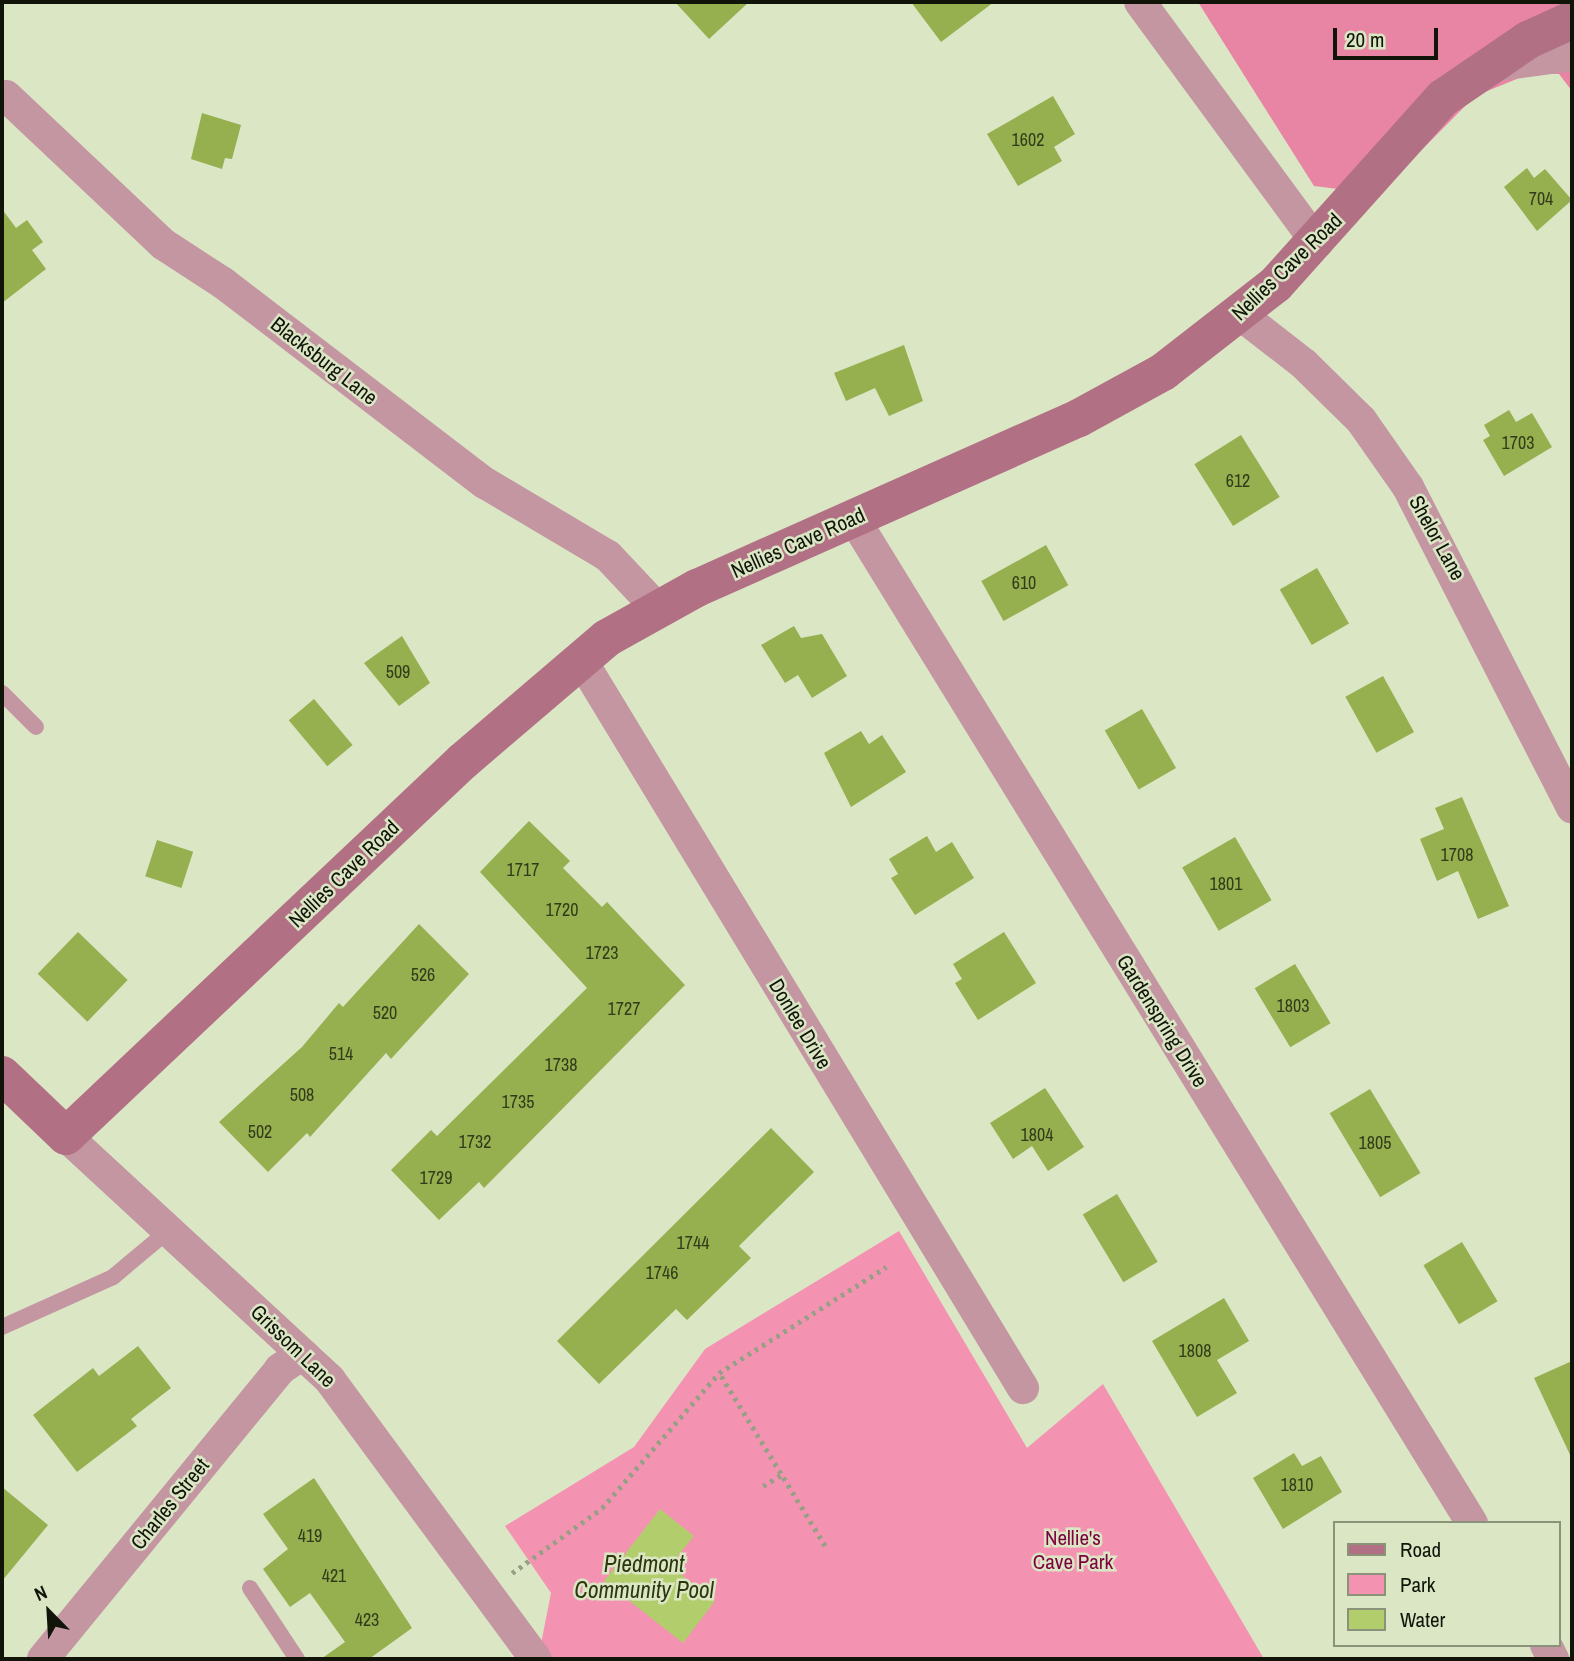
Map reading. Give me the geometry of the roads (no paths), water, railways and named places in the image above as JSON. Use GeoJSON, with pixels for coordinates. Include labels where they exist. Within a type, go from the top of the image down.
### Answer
{"type":"FeatureCollection","features":[{"type":"Feature","properties":{"kind":"street"},"geometry":{"type":"LineString","coordinates":[[1140,2],[1317,243]]}},
{"type":"Feature","properties":{"kind":"street","name":"Nellies Cave Road"},"geometry":{"type":"LineString","coordinates":[[66,1136],[580,658],[657,608],[1107,404],[1241,315],[1317,243],[1417,124],[1483,67],[1564,35]]}},
{"type":"Feature","properties":{"kind":"street","name":"Blacksburg Lane"},"geometry":{"type":"LineString","coordinates":[[6,96],[163,244],[223,283],[485,483],[608,556],[657,608]]}},
{"type":"Feature","properties":{"kind":"street","name":"Shelor Lane"},"geometry":{"type":"LineString","coordinates":[[1241,315],[1304,364],[1361,420],[1401,476],[1459,575],[1572,807]]}},
{"type":"Feature","properties":{"kind":"street","name":"Gardenspring Drive"},"geometry":{"type":"LineString","coordinates":[[854,519],[1471,1521]]}},
{"type":"Feature","properties":{"kind":"street","name":"Donlee Drive"},"geometry":{"type":"LineString","coordinates":[[580,658],[1023,1388]]}},
{"type":"Feature","properties":{"kind":"street","name":"Grissom Lane"},"geometry":{"type":"LineString","coordinates":[[2,1075],[303,1354],[374,1433],[522,1653]]}},
{"type":"Feature","properties":{"kind":"street","name":"Charles Street"},"geometry":{"type":"LineString","coordinates":[[43,1659],[281,1369],[303,1354]]}},
{"type":"Feature","properties":{"kind":"lane"},"geometry":{"type":"LineString","coordinates":[[2,694],[36,727]]}},
{"type":"Feature","properties":{"kind":"lane"},"geometry":{"type":"LineString","coordinates":[[2,1328],[113,1278],[169,1230]]}},
{"type":"Feature","properties":{"kind":"lane"},"geometry":{"type":"LineString","coordinates":[[250,1588],[297,1659]]}},
{"type":"Feature","properties":{"kind":"water","name":"Piedmont Community Pool"},"geometry":{"type":"Polygon","coordinates":[[[660,1509],[694,1536],[670,1566],[715,1601],[683,1643],[604,1581],[660,1509]]]}},
{"type":"Feature","properties":{"kind":"park label","name":"Nellie's Cave Park"},"geometry":{"type":"Point","coordinates":[1073,1550]}}]}
